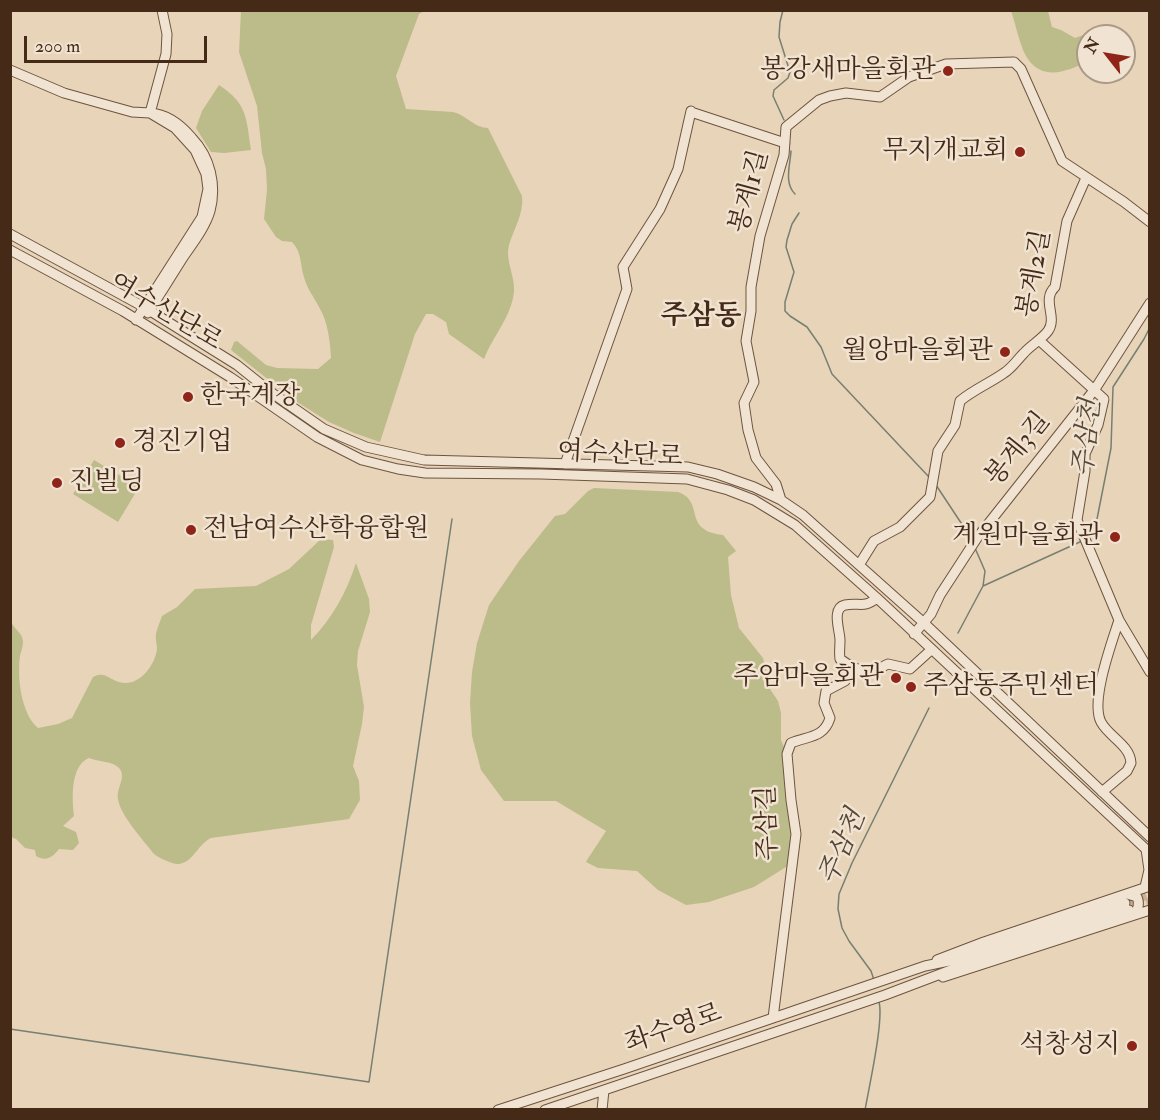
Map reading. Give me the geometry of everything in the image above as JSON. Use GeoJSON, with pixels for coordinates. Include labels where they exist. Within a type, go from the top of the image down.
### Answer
{"type":"FeatureCollection","features":[{"type":"Feature","properties":{"kind":"street"},"geometry":{"type":"LineString","coordinates":[[150,113],[166,54],[167,34],[162,10]]}},
{"type":"Feature","properties":{"kind":"street","name":"봉계1길"},"geometry":{"type":"LineString","coordinates":[[781,500],[776,484],[756,458],[744,404],[754,382],[746,341],[751,311],[751,287],[760,236],[786,143],[787,125],[819,100],[830,96],[846,93],[880,97],[909,77],[946,64],[1011,62],[1017,64],[1021,69],[1059,158],[1064,164],[1086,178]]}},
{"type":"Feature","properties":{"kind":"street"},"geometry":{"type":"LineString","coordinates":[[10,70],[64,93],[132,112],[160,114],[169,118],[183,127],[195,141],[211,172],[213,190],[210,211],[198,234],[139,321]]}},
{"type":"Feature","properties":{"kind":"street","name":"여수산단로"},"geometry":{"type":"LineString","coordinates":[[565,464],[627,289],[623,267],[660,209],[678,169],[691,112],[786,143]]}},
{"type":"Feature","properties":{"kind":"street"},"geometry":{"type":"LineString","coordinates":[[1086,178],[1124,202],[1149,222]]}},
{"type":"Feature","properties":{"kind":"street","name":"봉계2길"},"geometry":{"type":"LineString","coordinates":[[859,565],[874,541],[903,525],[930,497],[933,491],[938,450],[955,425],[960,401],[1008,370],[1040,340],[1051,324],[1049,293],[1055,287],[1068,221],[1086,178]]}},
{"type":"Feature","properties":{"kind":"street","name":"여수산단로"},"geometry":{"type":"LineString","coordinates":[[10,234],[147,309],[237,365],[272,393],[324,429],[366,447],[424,460],[696,469],[736,480],[781,500],[809,520],[924,623],[1149,837]]}},
{"type":"Feature","properties":{"kind":"street","name":"여수산단로"},"geometry":{"type":"LineString","coordinates":[[10,250],[139,321],[230,377],[317,437],[344,452],[371,462],[398,469],[440,474],[541,474],[687,479],[736,492],[774,511],[795,525],[877,598],[1148,851]]}},
{"type":"Feature","properties":{"kind":"street"},"geometry":{"type":"LineString","coordinates":[[1040,340],[1095,389],[1149,303]]}},
{"type":"Feature","properties":{"kind":"street","name":"봉계3길"},"geometry":{"type":"LineString","coordinates":[[924,623],[977,538],[1095,389],[1105,401],[1098,425],[1085,454],[1085,471],[1077,517],[1119,620]]}},
{"type":"Feature","properties":{"kind":"street"},"geometry":{"type":"LineString","coordinates":[[774,511],[781,500]]}},
{"type":"Feature","properties":{"kind":"street"},"geometry":{"type":"LineString","coordinates":[[877,598],[865,606],[843,605],[837,613],[840,638],[839,657],[850,666],[871,672],[890,664],[910,669],[931,650]]}},
{"type":"Feature","properties":{"kind":"street"},"geometry":{"type":"LineString","coordinates":[[1119,620],[1149,672]]}},
{"type":"Feature","properties":{"kind":"street"},"geometry":{"type":"LineString","coordinates":[[1102,792],[1127,771],[1131,763],[1128,752],[1104,726],[1099,714],[1101,681],[1119,620]]}},
{"type":"Feature","properties":{"kind":"street"},"geometry":{"type":"LineString","coordinates":[[914,634],[924,623]]}},
{"type":"Feature","properties":{"kind":"street","name":"주삼길"},"geometry":{"type":"LineString","coordinates":[[773,1018],[796,834],[788,750],[793,742],[819,735],[824,730],[830,718],[824,703],[826,691],[845,681],[850,666]]}},
{"type":"Feature","properties":{"kind":"street"},"geometry":{"type":"LineString","coordinates":[[1128,905],[1147,887],[1148,851]]}},
{"type":"Feature","properties":{"kind":"street"},"geometry":{"type":"LineString","coordinates":[[1128,905],[1149,910]]}},
{"type":"Feature","properties":{"kind":"street","name":"좌수영로"},"geometry":{"type":"LineString","coordinates":[[498,1110],[925,966],[948,955],[1128,905]]}},
{"type":"Feature","properties":{"kind":"street","name":"좌수영로"},"geometry":{"type":"LineString","coordinates":[[545,1110],[929,979],[953,975],[1128,905]]}},
{"type":"Feature","properties":{"kind":"street"},"geometry":{"type":"LineString","coordinates":[[602,1110],[604,1090]]}},
{"type":"Feature","properties":{"kind":"shaded area"},"geometry":{"type":"Polygon","coordinates":[[[241,11],[424,11],[419,14],[396,76],[406,109],[453,112],[479,126],[488,128],[522,196],[520,215],[508,251],[514,285],[513,300],[484,359],[449,334],[446,322],[433,314],[426,314],[415,334],[380,442],[329,422],[294,400],[231,350],[234,342],[237,341],[266,365],[277,368],[318,369],[331,358],[326,325],[305,281],[298,250],[292,242],[282,241],[276,237],[264,219],[267,190],[266,169],[257,106],[239,52],[241,11]]]}},
{"type":"Feature","properties":{"kind":"shaded area"},"geometry":{"type":"Polygon","coordinates":[[[1011,11],[1048,11],[1052,27],[1076,38],[1076,67],[1055,72],[1039,69],[1026,56],[1011,11]]]}},
{"type":"Feature","properties":{"kind":"shaded area"},"geometry":{"type":"Polygon","coordinates":[[[219,85],[241,105],[251,150],[211,152],[196,128],[202,111],[219,85]]]}},
{"type":"Feature","properties":{"kind":"shaded area"},"geometry":{"type":"Polygon","coordinates":[[[94,460],[139,487],[118,522],[73,494],[94,460]]]}},
{"type":"Feature","properties":{"kind":"shaded area"},"geometry":{"type":"Polygon","coordinates":[[[594,488],[678,492],[691,502],[702,528],[723,535],[736,551],[728,557],[731,595],[739,628],[763,658],[770,689],[778,701],[781,713],[781,740],[787,754],[794,862],[754,887],[709,902],[686,905],[658,890],[637,871],[598,868],[586,862],[606,831],[556,801],[504,801],[481,770],[472,736],[470,703],[477,643],[489,605],[519,561],[555,516],[565,514],[594,488]]]}},
{"type":"Feature","properties":{"kind":"shaded area"},"geometry":{"type":"Polygon","coordinates":[[[321,539],[333,540],[334,547],[311,625],[311,640],[326,623],[338,604],[356,563],[369,599],[370,612],[358,651],[357,665],[364,707],[353,766],[359,781],[360,800],[349,819],[211,838],[189,860],[179,864],[172,863],[154,854],[123,813],[118,799],[122,779],[119,768],[113,764],[89,758],[78,768],[75,775],[74,816],[63,826],[76,832],[79,843],[73,850],[59,849],[52,856],[43,859],[36,856],[35,850],[25,848],[11,837],[11,622],[23,639],[19,674],[24,705],[28,714],[38,728],[58,724],[72,718],[93,677],[104,675],[115,681],[126,683],[139,679],[156,656],[156,634],[162,616],[177,607],[195,589],[256,586],[289,569],[321,539]]]}},
{"type":"Feature","properties":{"kind":"waterway"},"geometry":{"type":"LineString","coordinates":[[783,10],[779,37],[790,72],[788,78],[774,90],[773,96],[784,120]]}},
{"type":"Feature","properties":{"kind":"waterway"},"geometry":{"type":"LineString","coordinates":[[791,151],[789,180],[795,194]]}},
{"type":"Feature","properties":{"kind":"waterway"},"geometry":{"type":"LineString","coordinates":[[799,213],[792,224],[787,240],[786,247],[794,272],[785,302],[785,311],[807,327],[821,347],[832,374],[929,477]]}},
{"type":"Feature","properties":{"kind":"waterway","name":"주삼천"},"geometry":{"type":"LineString","coordinates":[[1088,536],[1097,519],[1111,448],[1113,387],[1150,327]]}},
{"type":"Feature","properties":{"kind":"waterway"},"geometry":{"type":"LineString","coordinates":[[936,485],[971,538]]}},
{"type":"Feature","properties":{"kind":"waterway"},"geometry":{"type":"LineString","coordinates":[[10,1029],[369,1082],[452,519]]}},
{"type":"Feature","properties":{"kind":"waterway","name":"주삼천"},"geometry":{"type":"LineString","coordinates":[[958,633],[983,586],[1082,541]]}},
{"type":"Feature","properties":{"kind":"waterway"},"geometry":{"type":"LineString","coordinates":[[975,548],[985,571],[983,586]]}},
{"type":"Feature","properties":{"kind":"waterway","name":"주삼천"},"geometry":{"type":"LineString","coordinates":[[874,980],[871,971],[842,928],[838,909],[839,894],[852,863],[929,708]]}},
{"type":"Feature","properties":{"kind":"waterway","name":"주삼천"},"geometry":{"type":"LineString","coordinates":[[865,1110],[878,1038],[879,1002]]}},
{"type":"Feature","properties":{"kind":"tunnel"},"geometry":{"type":"LineString","coordinates":[[1125,903],[1150,894]]}},
{"type":"Feature","properties":{"kind":"tunnel"},"geometry":{"type":"LineString","coordinates":[[1134,908],[1150,902]]}},
{"type":"Feature","properties":{"kind":"place","name":"봉강새마을회관"},"geometry":{"type":"Point","coordinates":[948,71]}},
{"type":"Feature","properties":{"kind":"place","name":"무지개교회"},"geometry":{"type":"Point","coordinates":[1020,152]}},
{"type":"Feature","properties":{"kind":"place","name":"월앙마을회관"},"geometry":{"type":"Point","coordinates":[1005,352]}},
{"type":"Feature","properties":{"kind":"place","name":"한국계장"},"geometry":{"type":"Point","coordinates":[188,397]}},
{"type":"Feature","properties":{"kind":"place","name":"경진기업"},"geometry":{"type":"Point","coordinates":[120,443]}},
{"type":"Feature","properties":{"kind":"place","name":"진빌딩"},"geometry":{"type":"Point","coordinates":[57,483]}},
{"type":"Feature","properties":{"kind":"place","name":"전남여수산학융합원"},"geometry":{"type":"Point","coordinates":[191,530]}},
{"type":"Feature","properties":{"kind":"place","name":"계원마을회관"},"geometry":{"type":"Point","coordinates":[1115,537]}},
{"type":"Feature","properties":{"kind":"place","name":"주암마을회관"},"geometry":{"type":"Point","coordinates":[896,678]}},
{"type":"Feature","properties":{"kind":"place","name":"주삼동주민센터"},"geometry":{"type":"Point","coordinates":[911,687]}},
{"type":"Feature","properties":{"kind":"place","name":"석창성지"},"geometry":{"type":"Point","coordinates":[1132,1046]}},
{"type":"Feature","properties":{"kind":"district","name":"주삼동"},"geometry":{"type":"Point","coordinates":[701,318]}}]}
